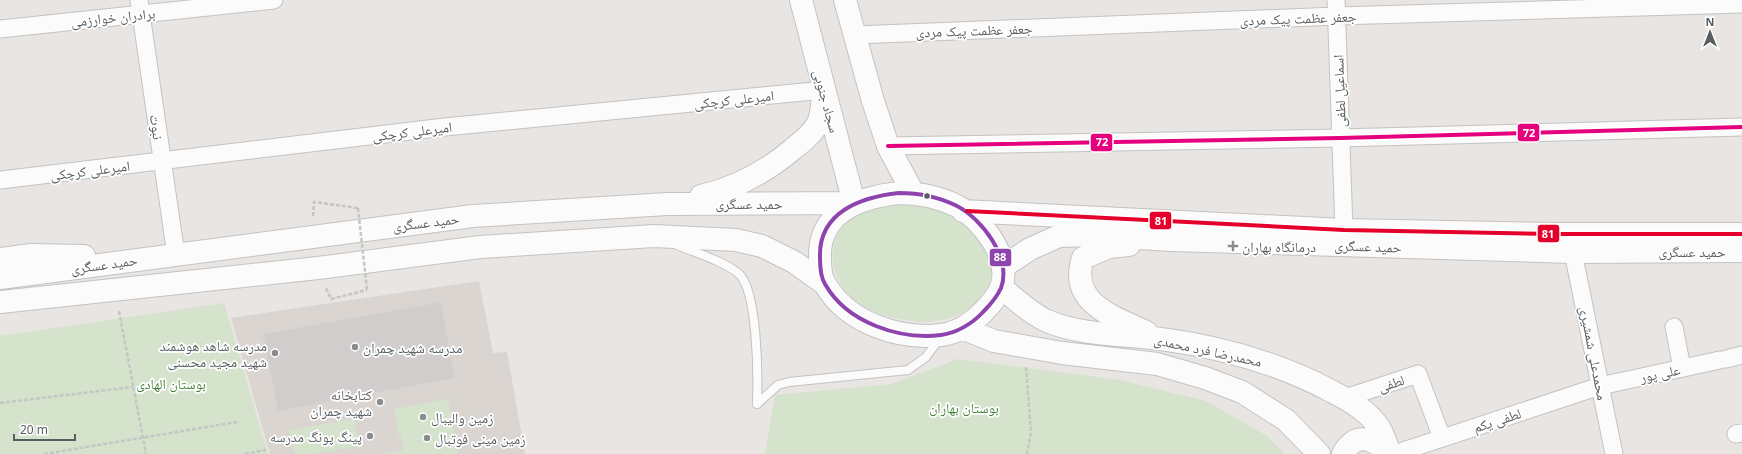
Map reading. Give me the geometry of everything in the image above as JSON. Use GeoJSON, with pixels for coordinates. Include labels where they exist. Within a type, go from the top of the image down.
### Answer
{"type":"FeatureCollection","features":[{"type":"Feature","properties":{"kind":"main road","name":"سجاد جنوبی"},"geometry":{"type":"LineString","coordinates":[[800,0],[854,203]]}},
{"type":"Feature","properties":{"kind":"main road"},"geometry":{"type":"LineString","coordinates":[[845,0],[854,35],[888,146],[913,193]]}},
{"type":"Feature","properties":{"kind":"main road"},"geometry":{"type":"LineString","coordinates":[[666,204],[722,191],[764,171],[781,159],[808,138],[818,124],[824,90]]}},
{"type":"Feature","properties":{"kind":"main road"},"geometry":{"type":"LineString","coordinates":[[913,193],[931,196],[958,206],[979,223],[992,238],[998,250],[1002,277],[993,302],[980,316],[952,332],[905,334],[869,324],[844,307],[825,284],[820,265],[822,237],[836,216],[854,203],[881,195],[913,193]]}},
{"type":"Feature","properties":{"kind":"main road","name":"حمید عسگری"},"geometry":{"type":"LineString","coordinates":[[0,278],[473,216],[666,204],[854,203]]}},
{"type":"Feature","properties":{"kind":"main road","name":"حمید عسگری"},"geometry":{"type":"LineString","coordinates":[[964,211],[1344,230],[1557,234],[1742,234]]}},
{"type":"Feature","properties":{"kind":"main road","name":"حمید عسگری"},"geometry":{"type":"LineString","coordinates":[[1002,277],[1030,249],[1059,236],[1092,235],[1171,240],[1573,252],[1742,251]]}},
{"type":"Feature","properties":{"kind":"main road","name":"حمید عسگری"},"geometry":{"type":"LineString","coordinates":[[0,302],[190,282],[480,247],[654,236],[736,240],[762,246],[794,262],[825,284]]}},
{"type":"Feature","properties":{"kind":"main road"},"geometry":{"type":"LineString","coordinates":[[1160,339],[1101,310],[1086,298],[1079,283],[1079,268],[1083,258],[1109,247],[1171,240]]}},
{"type":"Feature","properties":{"kind":"main road"},"geometry":{"type":"LineString","coordinates":[[0,259],[31,255],[167,256]]}},
{"type":"Feature","properties":{"kind":"main road","name":"محمدرضا فرد محمدی"},"geometry":{"type":"LineString","coordinates":[[1002,277],[1026,307],[1047,321],[1075,330],[1160,339],[1239,354],[1270,363],[1309,379],[1345,398],[1364,411],[1380,429],[1389,454]]}},
{"type":"Feature","properties":{"kind":"main road"},"geometry":{"type":"LineString","coordinates":[[0,317],[40,312],[190,282]]}},
{"type":"Feature","properties":{"kind":"main road","name":"محمدرضا فرد محمدی"},"geometry":{"type":"LineString","coordinates":[[952,332],[1062,353],[1157,364],[1205,378],[1242,392],[1286,420],[1319,454]]}},
{"type":"Feature","properties":{"kind":"main road"},"geometry":{"type":"LineString","coordinates":[[1343,454],[1349,444],[1359,439],[1370,440],[1380,445],[1389,454]]}},
{"type":"Feature","properties":{"kind":"street","name":"برادران خوارزمی"},"geometry":{"type":"LineString","coordinates":[[0,29],[140,7],[274,0]]}},
{"type":"Feature","properties":{"kind":"street","name":"جعفر عظمت پیک مردی"},"geometry":{"type":"LineString","coordinates":[[854,35],[1336,8],[1742,4]]}},
{"type":"Feature","properties":{"kind":"street","name":"نبوت"},"geometry":{"type":"LineString","coordinates":[[140,7],[162,161],[167,256]]}},
{"type":"Feature","properties":{"kind":"street","name":"اسماعیل لطفی"},"geometry":{"type":"LineString","coordinates":[[1336,8],[1344,230]]}},
{"type":"Feature","properties":{"kind":"street","name":"امیرعلی کرچکی"},"geometry":{"type":"LineString","coordinates":[[0,180],[445,127],[824,90]]}},
{"type":"Feature","properties":{"kind":"street"},"geometry":{"type":"LineString","coordinates":[[888,146],[1340,138],[1742,127]]}},
{"type":"Feature","properties":{"kind":"street","name":"محمدعلی شمشیری"},"geometry":{"type":"LineString","coordinates":[[1573,252],[1614,454]]}},
{"type":"Feature","properties":{"kind":"street"},"geometry":{"type":"LineString","coordinates":[[1674,327],[1682,368]]}},
{"type":"Feature","properties":{"kind":"street","name":"علی پور"},"geometry":{"type":"LineString","coordinates":[[1600,386],[1729,358]]}},
{"type":"Feature","properties":{"kind":"street","name":"لطفی"},"geometry":{"type":"LineString","coordinates":[[1345,398],[1418,374],[1442,438]]}},
{"type":"Feature","properties":{"kind":"street","name":"لطفی یکم"},"geometry":{"type":"LineString","coordinates":[[1394,454],[1600,386]]}},
{"type":"Feature","properties":{"kind":"lane"},"geometry":{"type":"LineString","coordinates":[[654,236],[724,265],[738,273],[747,285],[754,324],[758,382],[757,404],[778,385],[789,382],[908,370],[926,357],[952,332]]}},
{"type":"Feature","properties":{"kind":"path"},"geometry":{"type":"LineString","coordinates":[[314,202],[358,208],[367,290],[330,299]]}},
{"type":"Feature","properties":{"kind":"path"},"geometry":{"type":"LineString","coordinates":[[116,296],[146,454]]}},
{"type":"Feature","properties":{"kind":"path"},"geometry":{"type":"LineString","coordinates":[[1025,347],[1031,433],[1027,454]]}},
{"type":"Feature","properties":{"kind":"path"},"geometry":{"type":"LineString","coordinates":[[0,403],[133,387]]}},
{"type":"Feature","properties":{"kind":"path"},"geometry":{"type":"LineString","coordinates":[[44,454],[236,422]]}},
{"type":"Feature","properties":{"kind":"path"},"geometry":{"type":"LineString","coordinates":[[245,454],[266,450]]}},
{"type":"Feature","properties":{"kind":"shaded area"},"geometry":{"type":"Polygon","coordinates":[[[479,281],[493,353],[507,352],[525,454],[270,454],[231,318],[479,281]]]}},
{"type":"Feature","properties":{"kind":"green space"},"geometry":{"type":"Polygon","coordinates":[[[906,203],[936,208],[967,225],[985,245],[992,267],[988,287],[975,305],[953,317],[925,322],[891,317],[877,312],[863,306],[851,297],[841,285],[835,272],[833,249],[836,238],[850,219],[873,207],[906,203]]]}},
{"type":"Feature","properties":{"kind":"green space","name":"بوستان الهادی"},"geometry":{"type":"Polygon","coordinates":[[[224,303],[268,454],[0,454],[0,336],[224,303]]]}},
{"type":"Feature","properties":{"kind":"green space","name":"بوستان بهاران"},"geometry":{"type":"Polygon","coordinates":[[[958,359],[1120,380],[1206,401],[1267,436],[1285,454],[765,454],[775,395],[892,384],[958,359]]]}},
{"type":"Feature","properties":{"kind":"green space"},"geometry":{"type":"Polygon","coordinates":[[[448,399],[457,454],[383,454],[403,450],[401,435],[399,436],[394,409],[448,399]]]}},
{"type":"Feature","properties":{"kind":"green space"},"geometry":{"type":"Polygon","coordinates":[[[354,419],[359,446],[311,454],[294,454],[289,430],[354,419]]]}},
{"type":"Feature","properties":{"kind":"building"},"geometry":{"type":"Polygon","coordinates":[[[441,302],[455,378],[278,411],[263,334],[441,302]]]}},
{"type":"Feature","properties":{"kind":"transit line","name":"72"},"geometry":{"type":"LineString","coordinates":[[888,146],[1340,138],[1742,127]]}},
{"type":"Feature","properties":{"kind":"transit line","name":"88"},"geometry":{"type":"LineString","coordinates":[[899,193],[929,196],[957,206],[976,220],[985,230],[999,252],[1003,276],[1001,288],[991,304],[970,324],[959,330],[947,334],[925,336],[909,335],[876,326],[861,319],[847,309],[835,298],[824,281],[820,265],[821,242],[826,229],[834,218],[844,210],[857,203],[870,198],[899,193]]}},
{"type":"Feature","properties":{"kind":"transit line","name":"81"},"geometry":{"type":"LineString","coordinates":[[967,211],[1344,230],[1557,234],[1742,234]]}},
{"type":"Feature","properties":{"kind":"place","name":"درمانگاه بهاران"},"geometry":{"type":"Point","coordinates":[1233,246]}},
{"type":"Feature","properties":{"kind":"place","name":"مدرسه شهید چمران"},"geometry":{"type":"Point","coordinates":[355,347]}},
{"type":"Feature","properties":{"kind":"place","name":"مدرسه شاهد هوشمند شهید مجید محسنی"},"geometry":{"type":"Point","coordinates":[275,353]}},
{"type":"Feature","properties":{"kind":"place","name":"کتابخانه شهید چمران"},"geometry":{"type":"Point","coordinates":[380,402]}},
{"type":"Feature","properties":{"kind":"place","name":"زمین والیبال"},"geometry":{"type":"Point","coordinates":[423,417]}},
{"type":"Feature","properties":{"kind":"place","name":"پینگ پونگ مدرسه"},"geometry":{"type":"Point","coordinates":[370,436]}},
{"type":"Feature","properties":{"kind":"place","name":"زمین مینی فوتبال"},"geometry":{"type":"Point","coordinates":[427,438]}}]}
